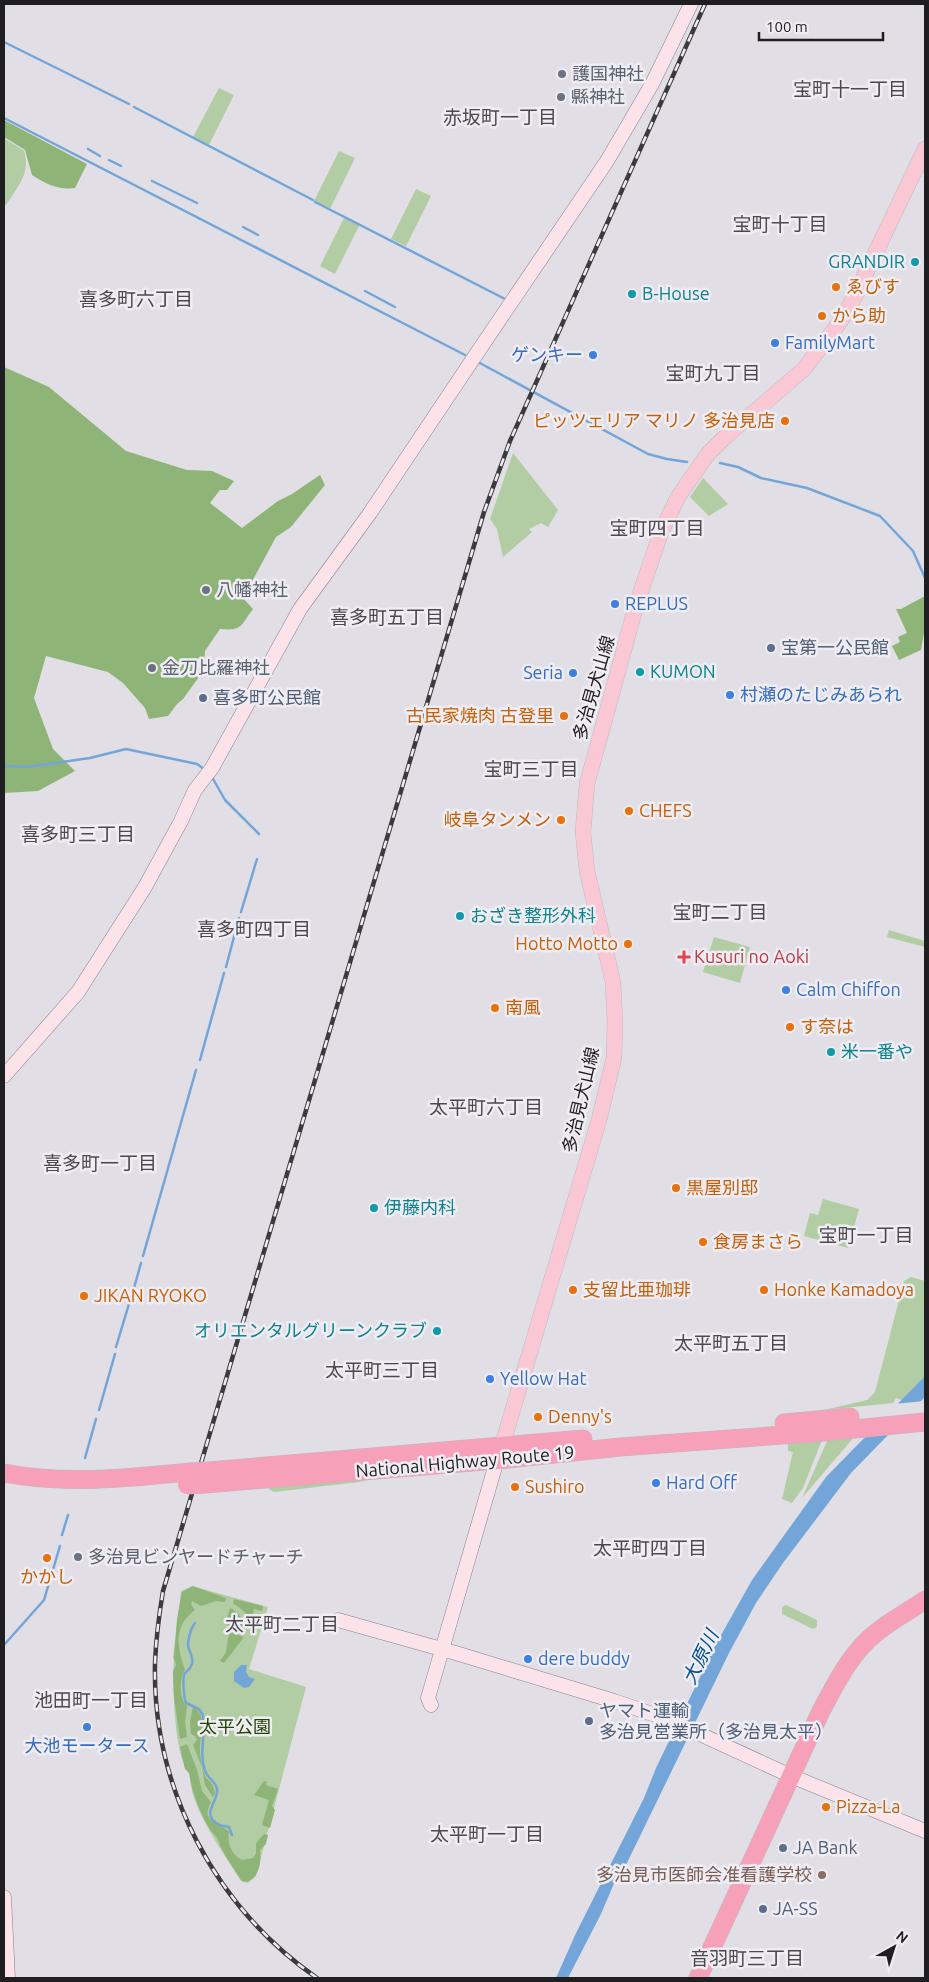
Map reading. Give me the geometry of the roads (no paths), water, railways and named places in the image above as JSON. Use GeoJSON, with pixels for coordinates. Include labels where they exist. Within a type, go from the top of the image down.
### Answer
{"type":"FeatureCollection","features":[{"type":"Feature","properties":{"kind":"highway","name":"National Highway Route 19"},"geometry":{"type":"LineString","coordinates":[[4,1484],[35,1489],[87,1492],[120,1491],[207,1477],[500,1453],[620,1447],[824,1432],[869,1421],[925,1411]]}},
{"type":"Feature","properties":{"kind":"highway","name":"National Highway Route 19"},"geometry":{"type":"LineString","coordinates":[[869,1421],[925,1422]]}},
{"type":"Feature","properties":{"kind":"highway","name":"National Highway Route 19"},"geometry":{"type":"LineString","coordinates":[[4,1473],[46,1479],[188,1479]]}},
{"type":"Feature","properties":{"kind":"highway"},"geometry":{"type":"LineString","coordinates":[[698,1978],[838,1678],[850,1661],[875,1633],[925,1600]]}},
{"type":"Feature","properties":{"kind":"main road","name":"多治見犬山線"},"geometry":{"type":"LineString","coordinates":[[500,1453],[599,1120],[614,1058],[613,982],[587,871],[583,832],[584,806],[587,784],[636,606],[661,532],[678,497],[707,455],[804,369],[833,333],[855,296],[925,149]]}},
{"type":"Feature","properties":{"kind":"street"},"geometry":{"type":"LineString","coordinates":[[4,1076],[78,992],[146,887],[182,821],[194,790],[212,768],[300,610],[370,513],[476,353],[608,161],[652,84],[691,4]]}},
{"type":"Feature","properties":{"kind":"street"},"geometry":{"type":"LineString","coordinates":[[431,1705],[428,1698],[500,1453]]}},
{"type":"Feature","properties":{"kind":"street"},"geometry":{"type":"LineString","coordinates":[[338,1620],[614,1701],[670,1721],[791,1776],[925,1831]]}},
{"type":"Feature","properties":{"kind":"street"},"geometry":{"type":"LineString","coordinates":[[4,1897],[8,1978]]}},
{"type":"Feature","properties":{"kind":"water"},"geometry":{"type":"Polygon","coordinates":[[[925,1376],[925,1397],[851,1473],[783,1563],[756,1603],[729,1653],[625,1867],[615,1881],[601,1914],[568,1978],[556,1978],[576,1933],[644,1798],[656,1768],[715,1646],[752,1580],[826,1477],[925,1376]]]}},
{"type":"Feature","properties":{"kind":"water"},"geometry":{"type":"Polygon","coordinates":[[[241,1665],[247,1665],[246,1672],[249,1677],[255,1679],[249,1687],[244,1688],[234,1681],[234,1672],[241,1665]]]}},
{"type":"Feature","properties":{"kind":"waterway"},"geometry":{"type":"LineString","coordinates":[[4,42],[129,104]]}},
{"type":"Feature","properties":{"kind":"waterway"},"geometry":{"type":"LineString","coordinates":[[134,107],[313,200]]}},
{"type":"Feature","properties":{"kind":"waterway"},"geometry":{"type":"LineString","coordinates":[[4,118],[465,355]]}},
{"type":"Feature","properties":{"kind":"waterway"},"geometry":{"type":"LineString","coordinates":[[88,149],[100,156]]}},
{"type":"Feature","properties":{"kind":"waterway"},"geometry":{"type":"LineString","coordinates":[[109,160],[121,166]]}},
{"type":"Feature","properties":{"kind":"waterway"},"geometry":{"type":"LineString","coordinates":[[152,181],[197,203]]}},
{"type":"Feature","properties":{"kind":"waterway"},"geometry":{"type":"LineString","coordinates":[[315,202],[507,300]]}},
{"type":"Feature","properties":{"kind":"waterway"},"geometry":{"type":"LineString","coordinates":[[243,227],[258,235]]}},
{"type":"Feature","properties":{"kind":"waterway"},"geometry":{"type":"LineString","coordinates":[[365,291],[395,307]]}},
{"type":"Feature","properties":{"kind":"waterway"},"geometry":{"type":"LineString","coordinates":[[478,362],[648,454],[687,462]]}},
{"type":"Feature","properties":{"kind":"waterway"},"geometry":{"type":"LineString","coordinates":[[720,463],[738,467],[761,478],[807,488],[880,516],[913,551],[925,578]]}},
{"type":"Feature","properties":{"kind":"waterway"},"geometry":{"type":"LineString","coordinates":[[4,766],[27,767],[90,758],[126,749],[197,764],[204,769]]}},
{"type":"Feature","properties":{"kind":"waterway"},"geometry":{"type":"LineString","coordinates":[[212,777],[225,800],[259,834]]}},
{"type":"Feature","properties":{"kind":"waterway"},"geometry":{"type":"LineString","coordinates":[[241,912],[257,859]]}},
{"type":"Feature","properties":{"kind":"waterway"},"geometry":{"type":"LineString","coordinates":[[226,967],[239,918]]}},
{"type":"Feature","properties":{"kind":"waterway"},"geometry":{"type":"LineString","coordinates":[[200,1060],[224,973]]}},
{"type":"Feature","properties":{"kind":"waterway"},"geometry":{"type":"LineString","coordinates":[[143,1256],[196,1070]]}},
{"type":"Feature","properties":{"kind":"waterway"},"geometry":{"type":"LineString","coordinates":[[134,1288],[141,1263]]}},
{"type":"Feature","properties":{"kind":"waterway"},"geometry":{"type":"LineString","coordinates":[[116,1347],[132,1294]]}},
{"type":"Feature","properties":{"kind":"waterway"},"geometry":{"type":"LineString","coordinates":[[99,1410],[115,1354]]}},
{"type":"Feature","properties":{"kind":"waterway"},"geometry":{"type":"LineString","coordinates":[[85,1458],[96,1419]]}},
{"type":"Feature","properties":{"kind":"waterway"},"geometry":{"type":"LineString","coordinates":[[62,1535],[68,1515]]}},
{"type":"Feature","properties":{"kind":"waterway"},"geometry":{"type":"LineString","coordinates":[[4,1645],[44,1600],[60,1546]]}},
{"type":"Feature","properties":{"kind":"waterway"},"geometry":{"type":"LineString","coordinates":[[195,1623],[188,1643],[192,1657],[191,1667],[184,1675],[183,1683],[186,1703],[199,1709],[203,1715],[202,1752],[204,1766],[206,1773],[217,1789],[210,1812],[211,1816],[218,1824],[229,1827],[232,1835]]}},
{"type":"Feature","properties":{"kind":"railway"},"geometry":{"type":"LineString","coordinates":[[317,1978],[281,1949],[248,1916],[220,1880],[197,1841],[178,1799],[165,1755],[157,1710],[155,1654],[163,1591],[484,512],[510,441],[705,4]]}},
{"type":"Feature","properties":{"kind":"place","name":"護国神社"},"geometry":{"type":"Point","coordinates":[562,74]}},
{"type":"Feature","properties":{"kind":"place","name":"縣神社"},"geometry":{"type":"Point","coordinates":[561,97]}},
{"type":"Feature","properties":{"kind":"place","name":"GRANDIR"},"geometry":{"type":"Point","coordinates":[915,262]}},
{"type":"Feature","properties":{"kind":"place","name":"ゑびす"},"geometry":{"type":"Point","coordinates":[836,287]}},
{"type":"Feature","properties":{"kind":"place","name":"B-House"},"geometry":{"type":"Point","coordinates":[632,294]}},
{"type":"Feature","properties":{"kind":"place","name":"から助"},"geometry":{"type":"Point","coordinates":[822,316]}},
{"type":"Feature","properties":{"kind":"place","name":"FamilyMart"},"geometry":{"type":"Point","coordinates":[775,343]}},
{"type":"Feature","properties":{"kind":"place","name":"ゲンキー"},"geometry":{"type":"Point","coordinates":[593,355]}},
{"type":"Feature","properties":{"kind":"place","name":"ピッツェリア マリノ 多治見店"},"geometry":{"type":"Point","coordinates":[785,421]}},
{"type":"Feature","properties":{"kind":"place","name":"八幡神社"},"geometry":{"type":"Point","coordinates":[206,590]}},
{"type":"Feature","properties":{"kind":"place","name":"REPLUS"},"geometry":{"type":"Point","coordinates":[615,604]}},
{"type":"Feature","properties":{"kind":"place","name":"宝第一公民館"},"geometry":{"type":"Point","coordinates":[771,648]}},
{"type":"Feature","properties":{"kind":"place","name":"金刀比羅神社"},"geometry":{"type":"Point","coordinates":[152,668]}},
{"type":"Feature","properties":{"kind":"place","name":"KUMON"},"geometry":{"type":"Point","coordinates":[640,672]}},
{"type":"Feature","properties":{"kind":"place","name":"Seria"},"geometry":{"type":"Point","coordinates":[573,673]}},
{"type":"Feature","properties":{"kind":"place","name":"村瀬のたじみあられ"},"geometry":{"type":"Point","coordinates":[730,695]}},
{"type":"Feature","properties":{"kind":"place","name":"喜多町公民館"},"geometry":{"type":"Point","coordinates":[203,698]}},
{"type":"Feature","properties":{"kind":"place","name":"古民家焼肉 古登里"},"geometry":{"type":"Point","coordinates":[564,716]}},
{"type":"Feature","properties":{"kind":"place","name":"CHEFS"},"geometry":{"type":"Point","coordinates":[629,811]}},
{"type":"Feature","properties":{"kind":"place","name":"岐阜タンメン"},"geometry":{"type":"Point","coordinates":[561,820]}},
{"type":"Feature","properties":{"kind":"place","name":"おざき整形外科"},"geometry":{"type":"Point","coordinates":[460,916]}},
{"type":"Feature","properties":{"kind":"place","name":"Hotto Motto"},"geometry":{"type":"Point","coordinates":[628,944]}},
{"type":"Feature","properties":{"kind":"place","name":"Kusuri no Aoki"},"geometry":{"type":"Point","coordinates":[684,957]}},
{"type":"Feature","properties":{"kind":"place","name":"Calm Chiffon"},"geometry":{"type":"Point","coordinates":[786,990]}},
{"type":"Feature","properties":{"kind":"place","name":"南風"},"geometry":{"type":"Point","coordinates":[495,1008]}},
{"type":"Feature","properties":{"kind":"place","name":"す奈は"},"geometry":{"type":"Point","coordinates":[790,1027]}},
{"type":"Feature","properties":{"kind":"place","name":"米一番や"},"geometry":{"type":"Point","coordinates":[831,1052]}},
{"type":"Feature","properties":{"kind":"place","name":"黒屋別邸"},"geometry":{"type":"Point","coordinates":[676,1188]}},
{"type":"Feature","properties":{"kind":"place","name":"伊藤内科"},"geometry":{"type":"Point","coordinates":[374,1208]}},
{"type":"Feature","properties":{"kind":"place","name":"食房まさら"},"geometry":{"type":"Point","coordinates":[703,1242]}},
{"type":"Feature","properties":{"kind":"place","name":"支留比亜珈琲"},"geometry":{"type":"Point","coordinates":[573,1290]}},
{"type":"Feature","properties":{"kind":"place","name":"Honke Kamadoya"},"geometry":{"type":"Point","coordinates":[764,1290]}},
{"type":"Feature","properties":{"kind":"place","name":"JIKAN RYOKO"},"geometry":{"type":"Point","coordinates":[84,1296]}},
{"type":"Feature","properties":{"kind":"place","name":"オリエンタルグリーンクラブ"},"geometry":{"type":"Point","coordinates":[437,1331]}},
{"type":"Feature","properties":{"kind":"place","name":"Yellow Hat"},"geometry":{"type":"Point","coordinates":[490,1379]}},
{"type":"Feature","properties":{"kind":"place","name":"Denny's"},"geometry":{"type":"Point","coordinates":[538,1417]}},
{"type":"Feature","properties":{"kind":"place","name":"Hard Off"},"geometry":{"type":"Point","coordinates":[656,1483]}},
{"type":"Feature","properties":{"kind":"place","name":"Sushiro"},"geometry":{"type":"Point","coordinates":[515,1487]}},
{"type":"Feature","properties":{"kind":"place","name":"多治見ビンヤードチャーチ"},"geometry":{"type":"Point","coordinates":[78,1557]}},
{"type":"Feature","properties":{"kind":"place","name":"かかし"},"geometry":{"type":"Point","coordinates":[47,1558]}},
{"type":"Feature","properties":{"kind":"place","name":"dere buddy"},"geometry":{"type":"Point","coordinates":[528,1659]}},
{"type":"Feature","properties":{"kind":"place","name":"ヤマト運輸 多治見営業所（多治見太平）"},"geometry":{"type":"Point","coordinates":[589,1721]}},
{"type":"Feature","properties":{"kind":"place","name":"大池モータース"},"geometry":{"type":"Point","coordinates":[87,1727]}},
{"type":"Feature","properties":{"kind":"place","name":"Pizza-La"},"geometry":{"type":"Point","coordinates":[826,1807]}},
{"type":"Feature","properties":{"kind":"place","name":"JA Bank"},"geometry":{"type":"Point","coordinates":[783,1848]}},
{"type":"Feature","properties":{"kind":"place","name":"多治見市医師会准看護学校"},"geometry":{"type":"Point","coordinates":[822,1875]}},
{"type":"Feature","properties":{"kind":"place","name":"JA-SS"},"geometry":{"type":"Point","coordinates":[763,1909]}},
{"type":"Feature","properties":{"kind":"district","name":"宝町十一丁目"},"geometry":{"type":"Point","coordinates":[850,89]}},
{"type":"Feature","properties":{"kind":"district","name":"赤坂町一丁目"},"geometry":{"type":"Point","coordinates":[500,117]}},
{"type":"Feature","properties":{"kind":"district","name":"宝町十丁目"},"geometry":{"type":"Point","coordinates":[780,224]}},
{"type":"Feature","properties":{"kind":"district","name":"喜多町六丁目"},"geometry":{"type":"Point","coordinates":[136,299]}},
{"type":"Feature","properties":{"kind":"district","name":"宝町九丁目"},"geometry":{"type":"Point","coordinates":[713,373]}},
{"type":"Feature","properties":{"kind":"district","name":"宝町四丁目"},"geometry":{"type":"Point","coordinates":[657,528]}},
{"type":"Feature","properties":{"kind":"district","name":"喜多町五丁目"},"geometry":{"type":"Point","coordinates":[387,617]}},
{"type":"Feature","properties":{"kind":"district","name":"宝町三丁目"},"geometry":{"type":"Point","coordinates":[531,769]}},
{"type":"Feature","properties":{"kind":"district","name":"喜多町三丁目"},"geometry":{"type":"Point","coordinates":[78,834]}},
{"type":"Feature","properties":{"kind":"district","name":"宝町二丁目"},"geometry":{"type":"Point","coordinates":[720,912]}},
{"type":"Feature","properties":{"kind":"district","name":"喜多町四丁目"},"geometry":{"type":"Point","coordinates":[254,929]}},
{"type":"Feature","properties":{"kind":"district","name":"太平町六丁目"},"geometry":{"type":"Point","coordinates":[486,1107]}},
{"type":"Feature","properties":{"kind":"district","name":"喜多町一丁目"},"geometry":{"type":"Point","coordinates":[100,1163]}},
{"type":"Feature","properties":{"kind":"district","name":"宝町一丁目"},"geometry":{"type":"Point","coordinates":[866,1235]}},
{"type":"Feature","properties":{"kind":"district","name":"太平町五丁目"},"geometry":{"type":"Point","coordinates":[731,1343]}},
{"type":"Feature","properties":{"kind":"district","name":"太平町三丁目"},"geometry":{"type":"Point","coordinates":[382,1370]}},
{"type":"Feature","properties":{"kind":"district","name":"太平町四丁目"},"geometry":{"type":"Point","coordinates":[650,1548]}},
{"type":"Feature","properties":{"kind":"district","name":"太平町二丁目"},"geometry":{"type":"Point","coordinates":[282,1624]}},
{"type":"Feature","properties":{"kind":"district","name":"池田町一丁目"},"geometry":{"type":"Point","coordinates":[91,1700]}},
{"type":"Feature","properties":{"kind":"district","name":"太平町一丁目"},"geometry":{"type":"Point","coordinates":[487,1834]}},
{"type":"Feature","properties":{"kind":"district","name":"音羽町三丁目"},"geometry":{"type":"Point","coordinates":[747,1958]}},
{"type":"Feature","properties":{"kind":"water label","name":"大原川"},"geometry":{"type":"Point","coordinates":[700,1657]}},
{"type":"Feature","properties":{"kind":"park label","name":"太平公園"},"geometry":{"type":"Point","coordinates":[235,1727]}}]}
